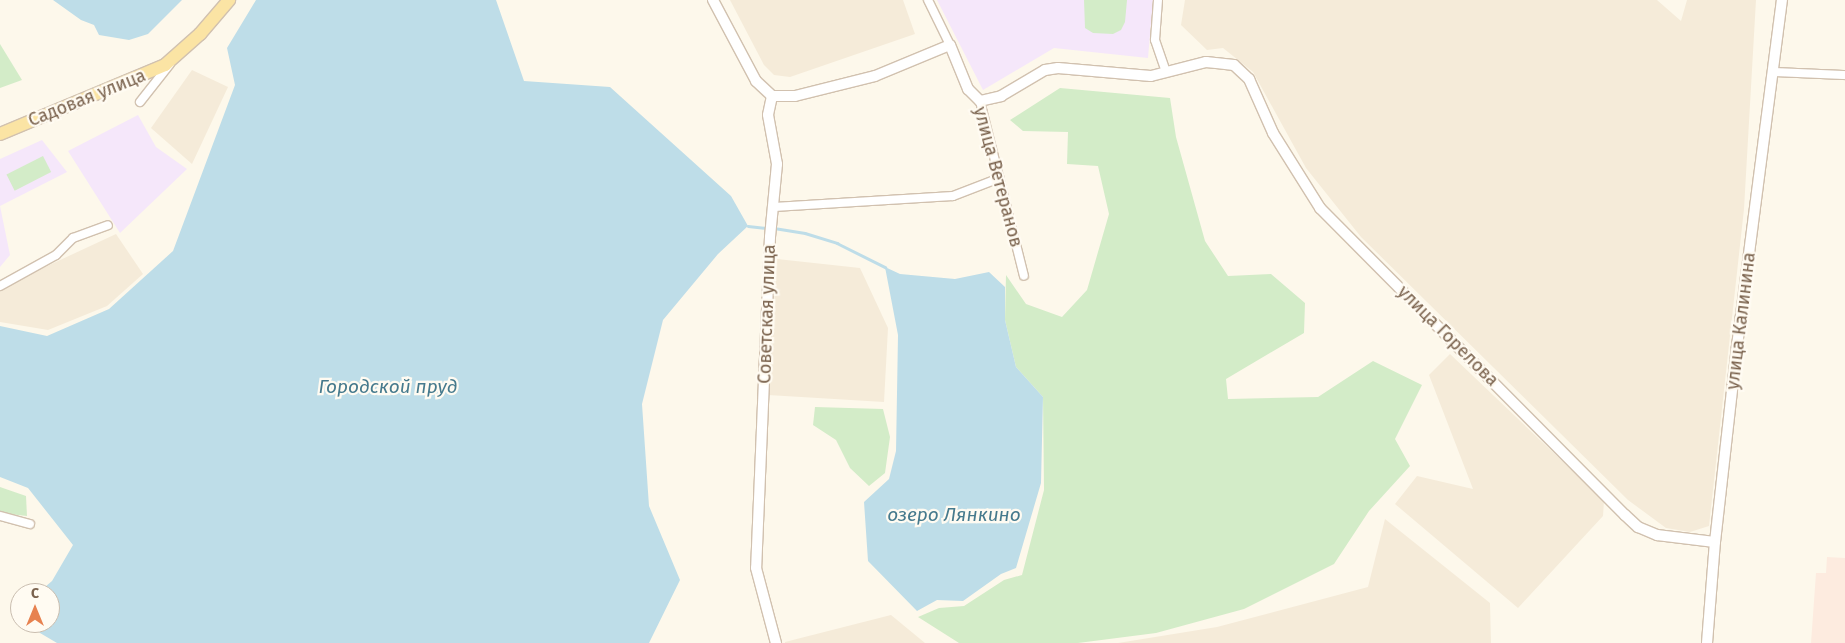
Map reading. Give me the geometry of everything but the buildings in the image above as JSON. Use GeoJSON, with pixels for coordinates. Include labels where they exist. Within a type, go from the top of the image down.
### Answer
{"type":"FeatureCollection","features":[{"type":"Feature","properties":{"kind":"main road","name":"Садовая улица"},"geometry":{"type":"LineString","coordinates":[[0,134],[158,69],[173,59],[200,34],[229,0]]}},
{"type":"Feature","properties":{"kind":"street"},"geometry":{"type":"LineString","coordinates":[[713,0],[756,81],[772,96],[795,96],[875,76],[950,45]]}},
{"type":"Feature","properties":{"kind":"street","name":"улица Ветеранов"},"geometry":{"type":"LineString","coordinates":[[928,0],[950,45],[968,89],[980,101],[1024,276]]}},
{"type":"Feature","properties":{"kind":"street"},"geometry":{"type":"LineString","coordinates":[[980,101],[1001,96],[1045,70],[1072,66],[1136,76],[1166,72],[1155,40],[1158,0]]}},
{"type":"Feature","properties":{"kind":"street","name":"улица Калинина"},"geometry":{"type":"LineString","coordinates":[[1708,643],[1715,542],[1782,0]]}},
{"type":"Feature","properties":{"kind":"street","name":"Садовая улица"},"geometry":{"type":"LineString","coordinates":[[140,102],[173,59]]}},
{"type":"Feature","properties":{"kind":"street","name":"улица Горелова"},"geometry":{"type":"LineString","coordinates":[[1166,72],[1206,62],[1234,65],[1249,79],[1273,133],[1320,208],[1625,515],[1638,527],[1657,536],[1715,542]]}},
{"type":"Feature","properties":{"kind":"street"},"geometry":{"type":"LineString","coordinates":[[1773,72],[1845,75]]}},
{"type":"Feature","properties":{"kind":"street","name":"Советская улица"},"geometry":{"type":"LineString","coordinates":[[772,96],[768,116],[777,164],[770,237],[756,568],[776,643]]}},
{"type":"Feature","properties":{"kind":"street"},"geometry":{"type":"LineString","coordinates":[[774,207],[953,196],[1000,178]]}},
{"type":"Feature","properties":{"kind":"street"},"geometry":{"type":"LineString","coordinates":[[0,286],[56,254],[73,238],[108,226]]}},
{"type":"Feature","properties":{"kind":"street"},"geometry":{"type":"LineString","coordinates":[[0,516],[30,524]]}},
{"type":"Feature","properties":{"kind":"shaded area"},"geometry":{"type":"Polygon","coordinates":[[[730,0],[903,0],[915,34],[790,77],[774,75],[764,65],[730,0]]]}},
{"type":"Feature","properties":{"kind":"shaded area"},"geometry":{"type":"Polygon","coordinates":[[[937,0],[1153,0],[1148,58],[1054,48],[983,90],[937,0]]]}},
{"type":"Feature","properties":{"kind":"shaded area"},"geometry":{"type":"Polygon","coordinates":[[[1185,0],[1657,0],[1681,21],[1687,0],[1756,0],[1744,209],[1709,526],[1690,532],[1666,528],[1628,500],[1361,237],[1306,168],[1253,72],[1223,48],[1207,50],[1181,25],[1185,0]]]}},
{"type":"Feature","properties":{"kind":"shaded area"},"geometry":{"type":"Polygon","coordinates":[[[192,70],[228,87],[192,164],[151,128],[192,70]]]}},
{"type":"Feature","properties":{"kind":"shaded area"},"geometry":{"type":"Polygon","coordinates":[[[138,115],[156,147],[187,169],[120,233],[68,151],[138,115]]]}},
{"type":"Feature","properties":{"kind":"shaded area"},"geometry":{"type":"Polygon","coordinates":[[[42,140],[67,172],[0,206],[0,159],[42,140]]]}},
{"type":"Feature","properties":{"kind":"shaded area"},"geometry":{"type":"Polygon","coordinates":[[[0,206],[10,255],[0,267],[0,206]]]}},
{"type":"Feature","properties":{"kind":"shaded area"},"geometry":{"type":"Polygon","coordinates":[[[116,234],[143,274],[107,306],[48,330],[0,322],[0,288],[116,234]]]}},
{"type":"Feature","properties":{"kind":"shaded area"},"geometry":{"type":"Polygon","coordinates":[[[777,259],[860,268],[888,328],[884,402],[768,395],[777,259]]]}},
{"type":"Feature","properties":{"kind":"shaded area"},"geometry":{"type":"Polygon","coordinates":[[[1450,354],[1604,501],[1603,516],[1518,608],[1395,504],[1417,476],[1473,489],[1429,375],[1450,354]]]}},
{"type":"Feature","properties":{"kind":"shaded area"},"geometry":{"type":"Polygon","coordinates":[[[1385,519],[1490,603],[1491,643],[1118,643],[1217,627],[1368,587],[1385,519]]]}},
{"type":"Feature","properties":{"kind":"shaded area"},"geometry":{"type":"Polygon","coordinates":[[[1827,557],[1845,558],[1845,643],[1811,643],[1816,573],[1826,573],[1827,557]]]}},
{"type":"Feature","properties":{"kind":"shaded area"},"geometry":{"type":"Polygon","coordinates":[[[891,615],[925,643],[785,643],[785,642],[891,615]]]}},
{"type":"Feature","properties":{"kind":"green space"},"geometry":{"type":"Polygon","coordinates":[[[1084,0],[1127,0],[1125,22],[1121,30],[1113,34],[1093,33],[1085,28],[1084,0]]]}},
{"type":"Feature","properties":{"kind":"green space"},"geometry":{"type":"Polygon","coordinates":[[[0,44],[22,80],[0,88],[0,44]]]}},
{"type":"Feature","properties":{"kind":"green space"},"geometry":{"type":"Polygon","coordinates":[[[1060,88],[1170,98],[1176,137],[1205,241],[1228,276],[1271,274],[1305,303],[1304,333],[1226,379],[1228,399],[1318,397],[1373,361],[1422,385],[1395,439],[1410,466],[1369,511],[1334,564],[1244,609],[1156,633],[1078,643],[959,643],[918,617],[939,608],[964,606],[1004,580],[1022,575],[1044,490],[1043,397],[1016,367],[1005,320],[1006,275],[1026,304],[1062,317],[1087,290],[1109,214],[1098,166],[1067,164],[1068,132],[1023,131],[1010,120],[1060,88]]]}},
{"type":"Feature","properties":{"kind":"green space"},"geometry":{"type":"Polygon","coordinates":[[[43,156],[51,172],[15,191],[6,175],[43,156]]]}},
{"type":"Feature","properties":{"kind":"green space"},"geometry":{"type":"Polygon","coordinates":[[[815,407],[883,409],[890,437],[885,473],[869,486],[850,468],[836,440],[813,425],[815,407]]]}},
{"type":"Feature","properties":{"kind":"green space"},"geometry":{"type":"Polygon","coordinates":[[[0,487],[26,496],[27,516],[0,513],[0,487]]]}},
{"type":"Feature","properties":{"kind":"water"},"geometry":{"type":"Polygon","coordinates":[[[53,0],[182,0],[148,34],[129,40],[99,35],[94,25],[81,20],[53,0]]]}},
{"type":"Feature","properties":{"kind":"water","name":"Городской пруд"},"geometry":{"type":"Polygon","coordinates":[[[256,0],[496,0],[524,81],[610,87],[731,196],[748,226],[718,254],[663,320],[642,404],[649,506],[680,580],[649,643],[57,643],[40,633],[60,633],[60,583],[50,583],[73,545],[28,488],[0,477],[0,326],[47,336],[109,309],[173,251],[235,85],[227,48],[256,0]]]}},
{"type":"Feature","properties":{"kind":"water","name":"озеро Лянкино"},"geometry":{"type":"Polygon","coordinates":[[[885,267],[900,274],[955,279],[989,272],[1005,287],[1005,320],[1016,367],[1043,397],[1041,483],[1016,568],[1001,574],[963,601],[937,600],[917,611],[868,561],[864,502],[889,479],[896,451],[898,335],[885,267]]]}},
{"type":"Feature","properties":{"kind":"waterway"},"geometry":{"type":"LineString","coordinates":[[748,226],[768,228]]}},
{"type":"Feature","properties":{"kind":"waterway"},"geometry":{"type":"LineString","coordinates":[[774,228],[805,233],[837,243],[885,267]]}}]}
